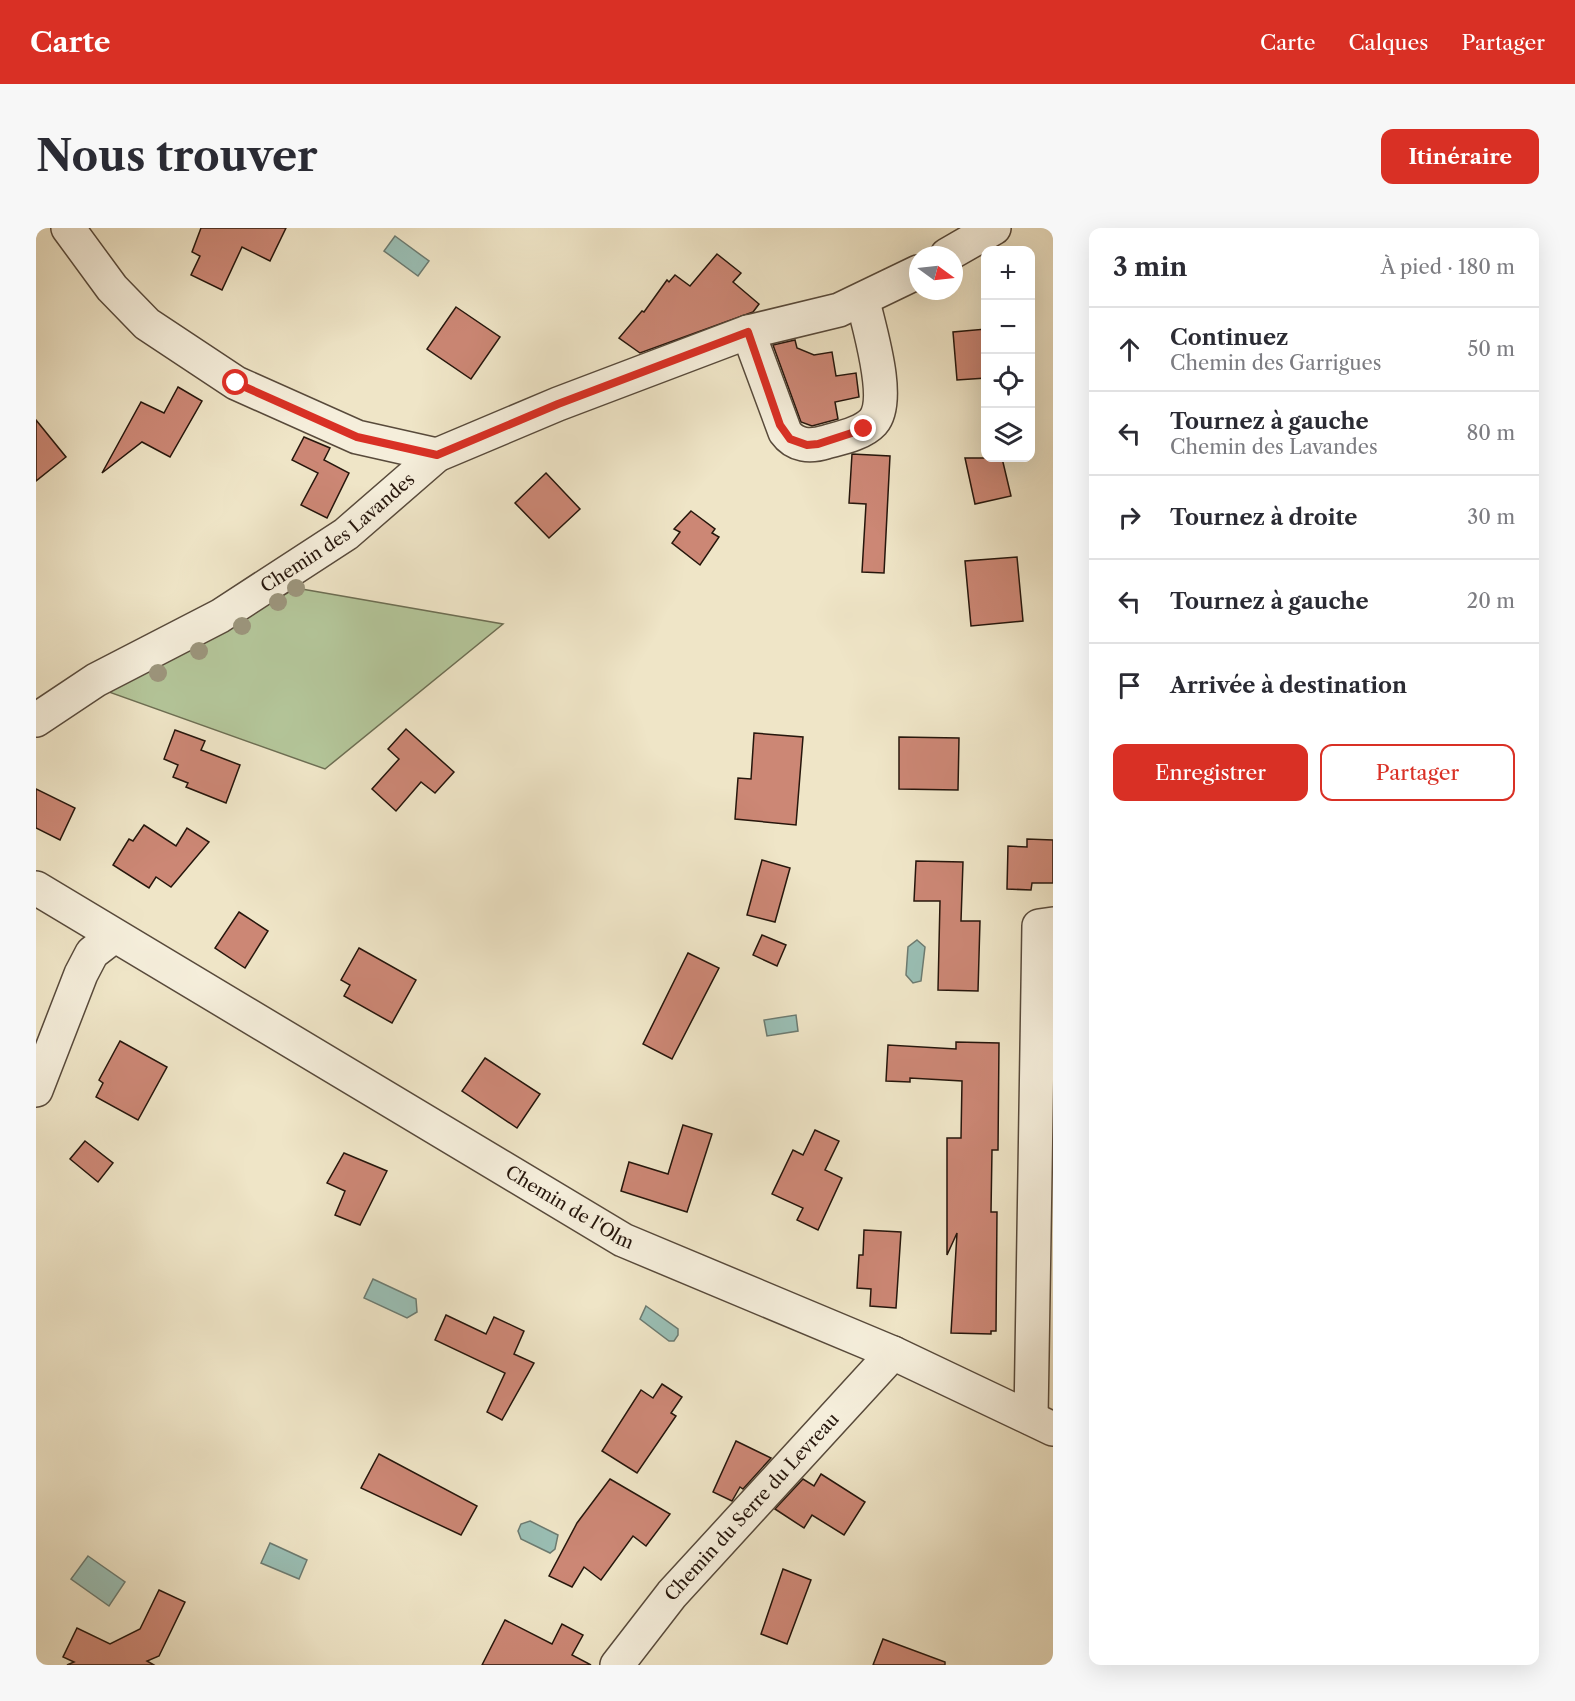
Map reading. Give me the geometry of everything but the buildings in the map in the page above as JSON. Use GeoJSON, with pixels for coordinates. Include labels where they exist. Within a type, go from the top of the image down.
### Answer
{"type":"FeatureCollection","features":[{"type":"Feature","properties":{"kind":"street"},"geometry":{"type":"LineString","coordinates":[[69,228],[112,288],[147,324],[236,383],[357,437],[437,455]]}},
{"type":"Feature","properties":{"kind":"street"},"geometry":{"type":"LineString","coordinates":[[963,246],[994,228]]}},
{"type":"Feature","properties":{"kind":"street","name":"Chemin des Lavandes"},"geometry":{"type":"LineString","coordinates":[[36,720],[96,680],[220,616],[346,534],[437,455],[558,404],[748,332],[839,310],[863,301],[909,277]]}},
{"type":"Feature","properties":{"kind":"street"},"geometry":{"type":"LineString","coordinates":[[748,332],[785,432],[797,443],[818,444],[864,429],[874,421],[879,411],[881,393],[863,301]]}},
{"type":"Feature","properties":{"kind":"street","name":"Chemin de l'Olm"},"geometry":{"type":"LineString","coordinates":[[36,888],[623,1240],[893,1353],[1042,1424]]}},
{"type":"Feature","properties":{"kind":"street"},"geometry":{"type":"LineString","coordinates":[[1042,1424],[1046,925]]}},
{"type":"Feature","properties":{"kind":"street"},"geometry":{"type":"LineString","coordinates":[[36,1090],[81,974],[92,953],[114,936]]}},
{"type":"Feature","properties":{"kind":"street","name":"Chemin du Serre du Levreau"},"geometry":{"type":"LineString","coordinates":[[617,1665],[672,1594],[893,1353]]}},
{"type":"Feature","properties":{"kind":"green space"},"geometry":{"type":"Polygon","coordinates":[[[296,588],[503,624],[325,769],[106,691],[195,646],[296,588]]]}},
{"type":"Feature","properties":{"kind":"water"},"geometry":{"type":"Polygon","coordinates":[[[395,236],[429,261],[418,276],[384,251],[395,236]]]}},
{"type":"Feature","properties":{"kind":"water"},"geometry":{"type":"Polygon","coordinates":[[[917,940],[925,947],[921,981],[913,983],[906,975],[908,947],[917,940]]]}},
{"type":"Feature","properties":{"kind":"water"},"geometry":{"type":"Polygon","coordinates":[[[796,1015],[798,1031],[767,1036],[764,1020],[796,1015]]]}},
{"type":"Feature","properties":{"kind":"water"},"geometry":{"type":"Polygon","coordinates":[[[373,1279],[416,1299],[417,1312],[407,1318],[364,1298],[373,1279]]]}},
{"type":"Feature","properties":{"kind":"water"},"geometry":{"type":"Polygon","coordinates":[[[646,1306],[678,1329],[678,1335],[674,1341],[669,1341],[640,1319],[646,1306]]]}},
{"type":"Feature","properties":{"kind":"water"},"geometry":{"type":"Polygon","coordinates":[[[530,1521],[558,1535],[555,1549],[550,1553],[521,1539],[518,1531],[521,1524],[530,1521]]]}},
{"type":"Feature","properties":{"kind":"water"},"geometry":{"type":"Polygon","coordinates":[[[270,1543],[307,1560],[299,1579],[261,1563],[270,1543]]]}},
{"type":"Feature","properties":{"kind":"water"},"geometry":{"type":"Polygon","coordinates":[[[88,1556],[125,1582],[109,1606],[71,1579],[88,1556]]]}},
{"type":"Feature","properties":{"kind":"route"},"geometry":{"type":"LineString","coordinates":[[236,383],[357,437],[397,448],[437,455],[558,404],[748,332],[780,425],[790,439],[807,445],[818,444],[864,429]]}}]}
